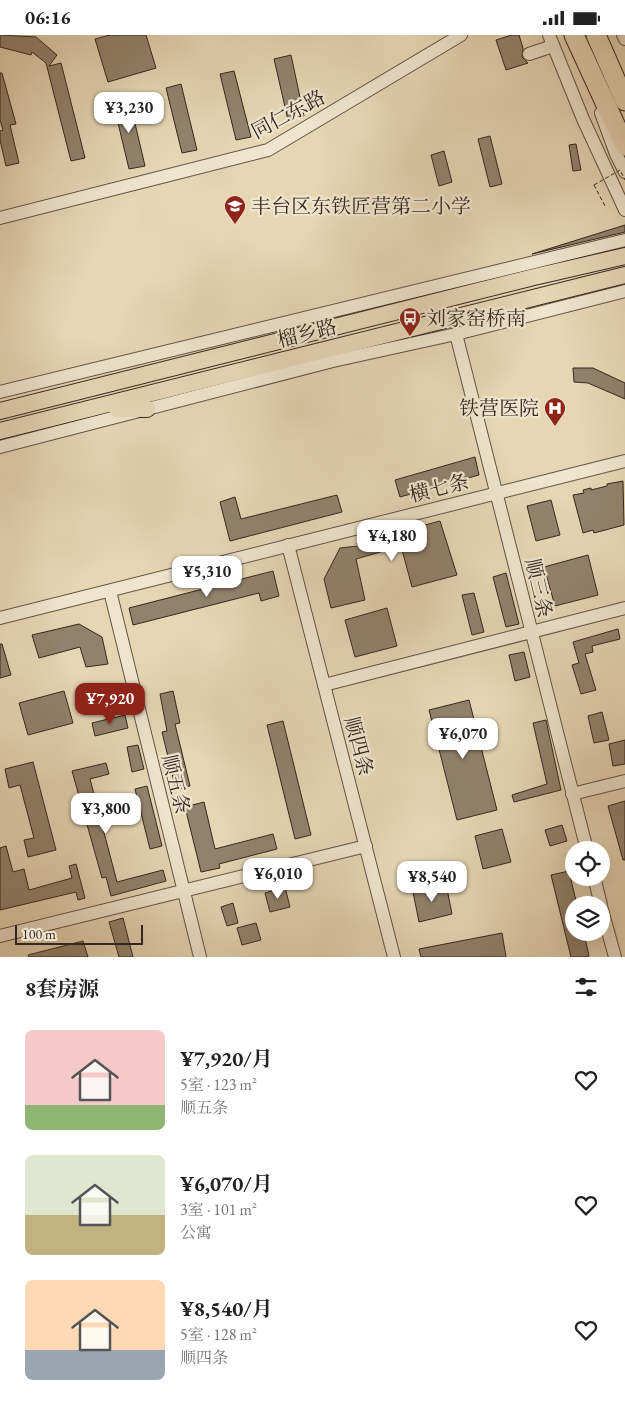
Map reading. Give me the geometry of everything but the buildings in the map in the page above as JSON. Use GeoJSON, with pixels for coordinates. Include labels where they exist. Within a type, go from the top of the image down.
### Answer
{"type":"FeatureCollection","features":[{"type":"Feature","properties":{"kind":"highway"},"geometry":{"type":"LineString","coordinates":[[574,35],[625,146]]}},
{"type":"Feature","properties":{"kind":"highway"},"geometry":{"type":"LineString","coordinates":[[597,35],[625,101]]}},
{"type":"Feature","properties":{"kind":"main road","name":"榴乡路"},"geometry":{"type":"LineString","coordinates":[[0,411],[534,277],[625,256]]}},
{"type":"Feature","properties":{"kind":"main road","name":"榴乡路"},"geometry":{"type":"LineString","coordinates":[[0,431],[625,275]]}},
{"type":"Feature","properties":{"kind":"main road"},"geometry":{"type":"LineString","coordinates":[[332,361],[387,335]]}},
{"type":"Feature","properties":{"kind":"main road"},"geometry":{"type":"LineString","coordinates":[[89,409],[147,409]]}},
{"type":"Feature","properties":{"kind":"street","name":"同仁东路"},"geometry":{"type":"LineString","coordinates":[[0,218],[268,150],[461,35]]}},
{"type":"Feature","properties":{"kind":"street"},"geometry":{"type":"LineString","coordinates":[[574,35],[616,154],[625,172]]}},
{"type":"Feature","properties":{"kind":"street"},"geometry":{"type":"LineString","coordinates":[[597,35],[625,82]]}},
{"type":"Feature","properties":{"kind":"street"},"geometry":{"type":"LineString","coordinates":[[529,54],[551,41],[582,119],[623,202]]}},
{"type":"Feature","properties":{"kind":"street","name":"榴乡路"},"geometry":{"type":"LineString","coordinates":[[0,392],[625,240]]}},
{"type":"Feature","properties":{"kind":"street","name":"榴乡路"},"geometry":{"type":"LineString","coordinates":[[0,447],[332,361],[456,334],[625,291]]}},
{"type":"Feature","properties":{"kind":"street","name":"顺三条"},"geometry":{"type":"LineString","coordinates":[[456,334],[585,841]]}},
{"type":"Feature","properties":{"kind":"street","name":"横七条"},"geometry":{"type":"LineString","coordinates":[[0,618],[625,461]]}},
{"type":"Feature","properties":{"kind":"street","name":"顺四条"},"geometry":{"type":"LineString","coordinates":[[288,545],[394,957]]}},
{"type":"Feature","properties":{"kind":"street","name":"顺五条"},"geometry":{"type":"LineString","coordinates":[[110,591],[200,957]]}},
{"type":"Feature","properties":{"kind":"street"},"geometry":{"type":"LineString","coordinates":[[324,685],[625,608]]}},
{"type":"Feature","properties":{"kind":"street"},"geometry":{"type":"LineString","coordinates":[[572,794],[625,781]]}},
{"type":"Feature","properties":{"kind":"street"},"geometry":{"type":"LineString","coordinates":[[0,936],[366,846]]}},
{"type":"Feature","properties":{"kind":"street"},"geometry":{"type":"LineString","coordinates":[[610,941],[614,957]]}},
{"type":"Feature","properties":{"kind":"path"},"geometry":{"type":"LineString","coordinates":[[605,207],[594,185],[620,170],[625,180]]}},
{"type":"Feature","properties":{"kind":"place","name":"丰台区东铁匠营第二小学"},"geometry":{"type":"Point","coordinates":[235,225]}},
{"type":"Feature","properties":{"kind":"place","name":"刘家窑桥南"},"geometry":{"type":"Point","coordinates":[410,337]}},
{"type":"Feature","properties":{"kind":"place","name":"铁营医院"},"geometry":{"type":"Point","coordinates":[555,427]}}]}
